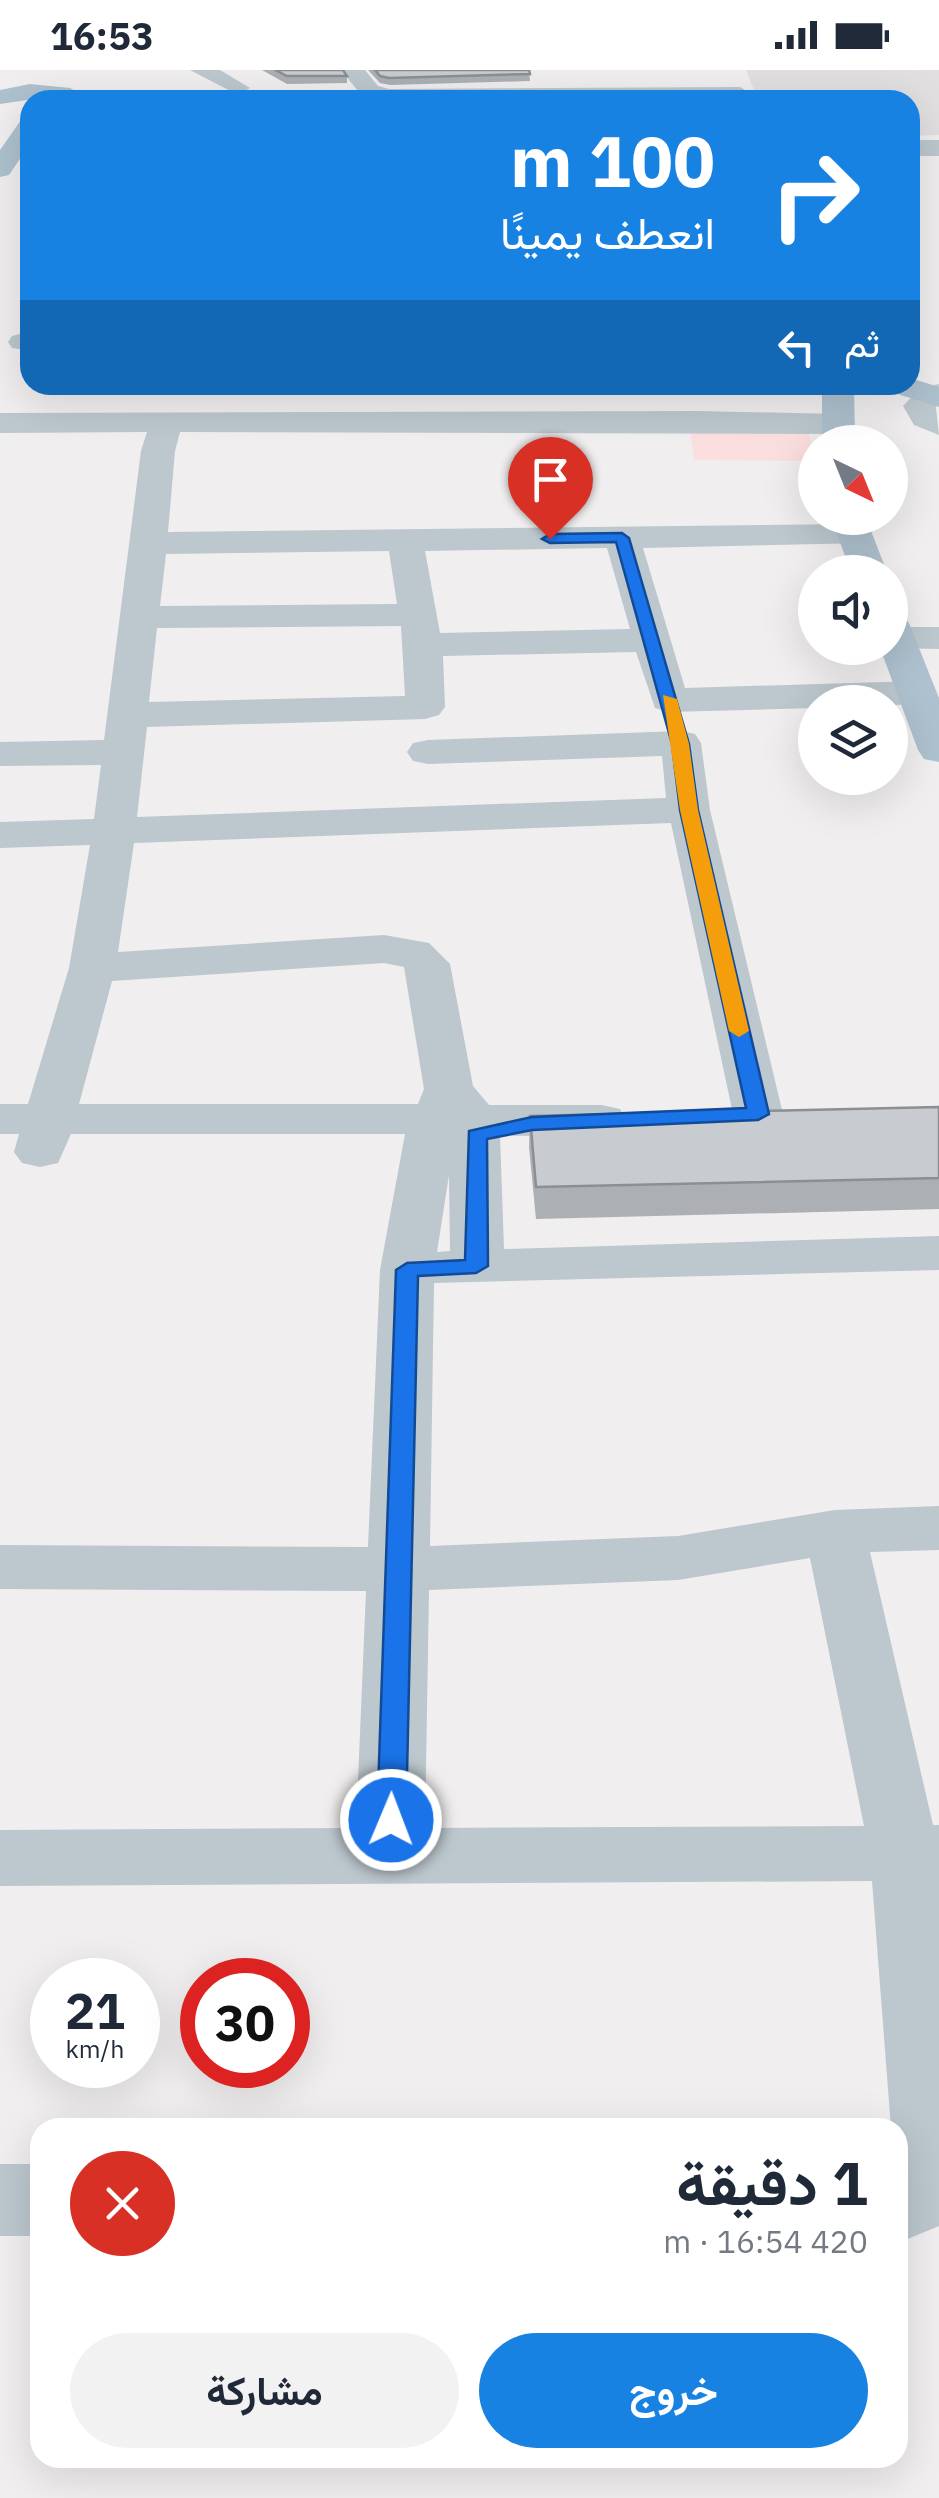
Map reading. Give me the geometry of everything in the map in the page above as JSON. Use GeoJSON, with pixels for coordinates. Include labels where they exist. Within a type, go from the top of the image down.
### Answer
{"type":"FeatureCollection","features":[{"type":"Feature","properties":{"kind":"main road"},"geometry":{"type":"LineString","coordinates":[[0,73],[20,100]]}},
{"type":"Feature","properties":{"kind":"main road"},"geometry":{"type":"LineString","coordinates":[[0,169],[20,109]]}},
{"type":"Feature","properties":{"kind":"main road"},"geometry":{"type":"LineString","coordinates":[[838,395],[839,425]]}},
{"type":"Feature","properties":{"kind":"main road"},"geometry":{"type":"LineString","coordinates":[[906,665],[939,750]]}},
{"type":"Feature","properties":{"kind":"street"},"geometry":{"type":"LineString","coordinates":[[202,70],[238,88]]}},
{"type":"Feature","properties":{"kind":"street"},"geometry":{"type":"LineString","coordinates":[[353,70],[369,90]]}},
{"type":"Feature","properties":{"kind":"street"},"geometry":{"type":"LineString","coordinates":[[353,70],[384,70]]}},
{"type":"Feature","properties":{"kind":"street"},"geometry":{"type":"LineString","coordinates":[[247,424],[254,395]]}},
{"type":"Feature","properties":{"kind":"street"},"geometry":{"type":"LineString","coordinates":[[621,395],[697,421],[798,430]]}},
{"type":"Feature","properties":{"kind":"street"},"geometry":{"type":"LineString","coordinates":[[162,438],[247,424],[409,435],[658,442],[691,432],[697,421]]}},
{"type":"Feature","properties":{"kind":"street"},"geometry":{"type":"LineString","coordinates":[[0,423],[162,438],[409,435]]}},
{"type":"Feature","properties":{"kind":"street"},"geometry":{"type":"LineString","coordinates":[[162,438],[106,892],[92,968],[22,1137],[453,1120],[532,1123],[645,1118]]}},
{"type":"Feature","properties":{"kind":"street"},"geometry":{"type":"LineString","coordinates":[[149,544],[622,538],[798,529]]}},
{"type":"Feature","properties":{"kind":"street"},"geometry":{"type":"LineString","coordinates":[[622,538],[681,744],[739,1115],[812,1113]]}},
{"type":"Feature","properties":{"kind":"street"},"geometry":{"type":"LineString","coordinates":[[405,541],[420,630],[435,818]]}},
{"type":"Feature","properties":{"kind":"street"},"geometry":{"type":"LineString","coordinates":[[139,617],[650,640]]}},
{"type":"Feature","properties":{"kind":"street"},"geometry":{"type":"LineString","coordinates":[[908,633],[939,638]]}},
{"type":"Feature","properties":{"kind":"street"},"geometry":{"type":"LineString","coordinates":[[669,700],[916,693]]}},
{"type":"Feature","properties":{"kind":"street"},"geometry":{"type":"LineString","coordinates":[[0,754],[124,734],[424,707]]}},
{"type":"Feature","properties":{"kind":"street"},"geometry":{"type":"LineString","coordinates":[[428,752],[681,744]]}},
{"type":"Feature","properties":{"kind":"street"},"geometry":{"type":"LineString","coordinates":[[0,835],[689,810]]}},
{"type":"Feature","properties":{"kind":"street"},"geometry":{"type":"LineString","coordinates":[[92,968],[371,950],[417,953],[427,964],[476,1266]]}},
{"type":"Feature","properties":{"kind":"street"},"geometry":{"type":"LineString","coordinates":[[390,1856],[407,1270],[453,1120]]}},
{"type":"Feature","properties":{"kind":"street"},"geometry":{"type":"LineString","coordinates":[[407,1270],[939,1252]]}},
{"type":"Feature","properties":{"kind":"street"},"geometry":{"type":"LineString","coordinates":[[0,1567],[397,1569],[678,1558],[835,1532],[939,1528]]}},
{"type":"Feature","properties":{"kind":"street"},"geometry":{"type":"LineString","coordinates":[[835,1532],[922,1854],[933,2163],[931,2180],[923,2192],[908,2201]]}},
{"type":"Feature","properties":{"kind":"street"},"geometry":{"type":"LineString","coordinates":[[0,1858],[922,1854]]}},
{"type":"Feature","properties":{"kind":"street"},"geometry":{"type":"LineString","coordinates":[[0,2200],[30,2200]]}},
{"type":"Feature","properties":{"kind":"shaded area"},"geometry":{"type":"Polygon","coordinates":[[[746,70],[939,70],[939,135],[920,136],[920,90],[754,90],[746,70]]]}},
{"type":"Feature","properties":{"kind":"shaded area"},"geometry":{"type":"Polygon","coordinates":[[[690,430],[798,430],[798,461],[694,460],[690,430]]]}},
{"type":"Feature","properties":{"kind":"building"},"geometry":{"type":"Polygon","coordinates":[[[275,70],[343,70],[347,76],[287,76],[275,70]]]}},
{"type":"Feature","properties":{"kind":"building"},"geometry":{"type":"Polygon","coordinates":[[[375,70],[529,70],[530,74],[389,78],[375,70]]]}},
{"type":"Feature","properties":{"kind":"building"},"geometry":{"type":"Polygon","coordinates":[[[939,1107],[939,1178],[536,1187],[530,1116],[939,1107]]]}},
{"type":"Feature","properties":{"kind":"slow traffic"},"geometry":{"type":"LineString","coordinates":[[669,699],[681,744],[689,810],[739,1031]]}},
{"type":"Feature","properties":{"kind":"route"},"geometry":{"type":"LineString","coordinates":[[391,1820],[407,1270],[476,1266],[476,1135],[532,1123],[758,1114],[689,810],[681,744],[622,538],[550,539]]}}]}
